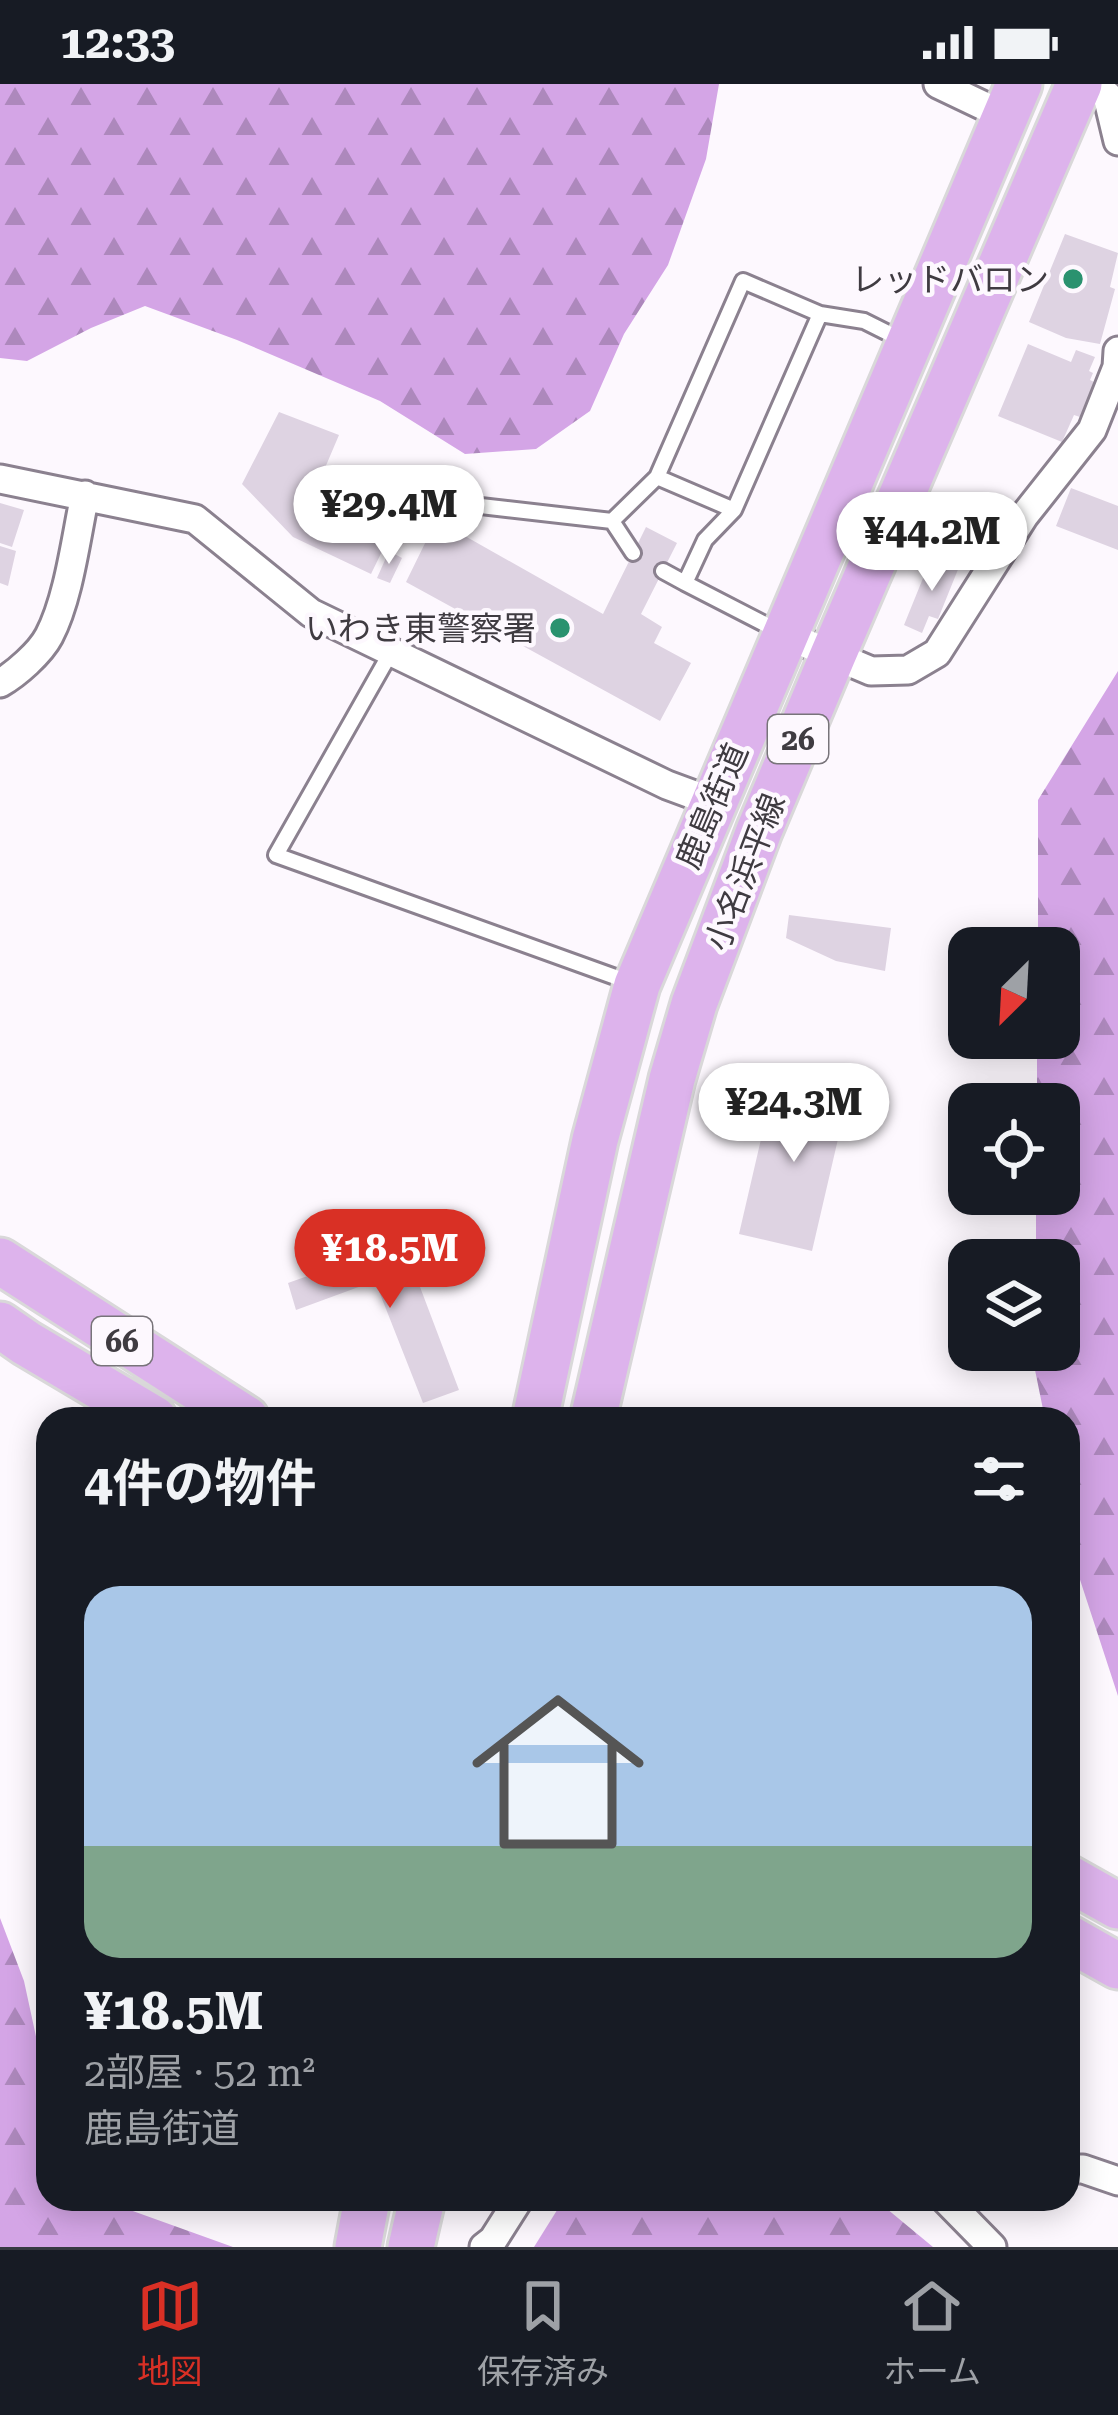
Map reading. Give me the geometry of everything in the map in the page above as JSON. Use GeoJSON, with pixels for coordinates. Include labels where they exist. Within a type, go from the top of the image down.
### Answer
{"type":"FeatureCollection","features":[{"type":"Feature","properties":{"kind":"main road","name":"小名浜平線"},"geometry":{"type":"LineString","coordinates":[[596,1407],[672,1079],[694,1004],[759,831],[833,655],[1082,84]]}},
{"type":"Feature","properties":{"kind":"main road","name":"鹿島街道"},"geometry":{"type":"LineString","coordinates":[[538,1407],[595,1140],[637,985],[1012,100]]}},
{"type":"Feature","properties":{"kind":"main road","name":"66"},"geometry":{"type":"LineString","coordinates":[[0,1261],[227,1407]]}},
{"type":"Feature","properties":{"kind":"main road","name":"66"},"geometry":{"type":"LineString","coordinates":[[0,1325],[134,1407]]}},
{"type":"Feature","properties":{"kind":"main road"},"geometry":{"type":"LineString","coordinates":[[1080,1885],[1118,1906]]}},
{"type":"Feature","properties":{"kind":"main road"},"geometry":{"type":"LineString","coordinates":[[1080,1945],[1118,1966]]}},
{"type":"Feature","properties":{"kind":"main road"},"geometry":{"type":"LineString","coordinates":[[358,2247],[365,2211]]}},
{"type":"Feature","properties":{"kind":"main road"},"geometry":{"type":"LineString","coordinates":[[411,2247],[419,2211]]}},
{"type":"Feature","properties":{"kind":"street"},"geometry":{"type":"LineString","coordinates":[[938,84],[1012,100]]}},
{"type":"Feature","properties":{"kind":"street"},"geometry":{"type":"LineString","coordinates":[[1082,84],[1107,95],[1118,141]]}},
{"type":"Feature","properties":{"kind":"street"},"geometry":{"type":"LineString","coordinates":[[786,635],[872,671],[908,670],[937,653],[1024,517],[1092,430],[1117,367],[1118,351]]}},
{"type":"Feature","properties":{"kind":"street"},"geometry":{"type":"LineString","coordinates":[[0,479],[195,519],[311,613],[667,785],[712,802]]}},
{"type":"Feature","properties":{"kind":"street"},"geometry":{"type":"LineString","coordinates":[[0,683],[48,639],[66,587],[86,495]]}},
{"type":"Feature","properties":{"kind":"street"},"geometry":{"type":"LineString","coordinates":[[1080,2169],[1118,2181]]}},
{"type":"Feature","properties":{"kind":"street"},"geometry":{"type":"LineString","coordinates":[[484,2247],[511,2211]]}},
{"type":"Feature","properties":{"kind":"street"},"geometry":{"type":"LineString","coordinates":[[958,2211],[992,2247]]}},
{"type":"Feature","properties":{"kind":"lane"},"geometry":{"type":"LineString","coordinates":[[612,521],[656,477],[743,281],[820,314],[864,321],[908,343]]}},
{"type":"Feature","properties":{"kind":"lane"},"geometry":{"type":"LineString","coordinates":[[685,583],[705,540],[734,510],[820,314]]}},
{"type":"Feature","properties":{"kind":"lane"},"geometry":{"type":"LineString","coordinates":[[656,477],[734,510]]}},
{"type":"Feature","properties":{"kind":"lane"},"geometry":{"type":"LineString","coordinates":[[402,497],[612,521]]}},
{"type":"Feature","properties":{"kind":"lane"},"geometry":{"type":"LineString","coordinates":[[612,521],[633,553]]}},
{"type":"Feature","properties":{"kind":"lane"},"geometry":{"type":"LineString","coordinates":[[663,571],[786,635]]}},
{"type":"Feature","properties":{"kind":"lane"},"geometry":{"type":"LineString","coordinates":[[391,652],[276,855],[637,985]]}},
{"type":"Feature","properties":{"kind":"green space"},"geometry":{"type":"Polygon","coordinates":[[[0,84],[719,84],[706,159],[668,265],[624,334],[590,411],[536,449],[465,454],[380,401],[145,306],[27,361],[0,358],[0,84]]]}},
{"type":"Feature","properties":{"kind":"green space"},"geometry":{"type":"Polygon","coordinates":[[[1118,671],[1118,1696],[1080,1580],[1080,1407],[1043,1407],[1035,1371],[1080,1371],[1080,1239],[1036,1239],[1036,1215],[1080,1215],[1080,1083],[1037,1083],[1037,1059],[1080,1059],[1080,927],[1038,927],[1038,800],[1118,671]]]}},
{"type":"Feature","properties":{"kind":"green space"},"geometry":{"type":"Polygon","coordinates":[[[0,1918],[24,1981],[36,2036],[36,2211],[133,2211],[233,2247],[0,2247],[0,1918]]]}},
{"type":"Feature","properties":{"kind":"green space"},"geometry":{"type":"Polygon","coordinates":[[[556,2211],[890,2211],[933,2247],[534,2247],[556,2211]]]}},
{"type":"Feature","properties":{"kind":"building"},"geometry":{"type":"Polygon","coordinates":[[[1065,234],[1118,253],[1110,287],[1115,289],[1100,344],[1066,338],[1029,322],[1065,234]]]}},
{"type":"Feature","properties":{"kind":"building"},"geometry":{"type":"Polygon","coordinates":[[[1028,344],[1071,362],[1076,350],[1095,357],[1089,371],[1094,382],[1080,417],[1074,415],[1062,442],[998,416],[1028,344]]]}},
{"type":"Feature","properties":{"kind":"building"},"geometry":{"type":"Polygon","coordinates":[[[279,412],[339,435],[313,496],[389,537],[371,574],[293,537],[242,484],[279,412]]]}},
{"type":"Feature","properties":{"kind":"building"},"geometry":{"type":"Polygon","coordinates":[[[1071,488],[1118,506],[1118,550],[1056,526],[1071,488]]]}},
{"type":"Feature","properties":{"kind":"building"},"geometry":{"type":"Polygon","coordinates":[[[0,503],[24,510],[12,547],[0,543],[0,503]]]}},
{"type":"Feature","properties":{"kind":"building","name":"いわき東警察署"},"geometry":{"type":"Polygon","coordinates":[[[449,527],[603,614],[646,527],[677,543],[641,614],[662,627],[654,643],[691,663],[660,721],[406,582],[430,533],[442,539],[449,527]]]}},
{"type":"Feature","properties":{"kind":"building"},"geometry":{"type":"Polygon","coordinates":[[[0,546],[16,551],[8,586],[0,583],[0,546]]]}},
{"type":"Feature","properties":{"kind":"building"},"geometry":{"type":"Polygon","coordinates":[[[389,551],[402,558],[390,583],[377,578],[389,551]]]}},
{"type":"Feature","properties":{"kind":"building"},"geometry":{"type":"Polygon","coordinates":[[[932,556],[959,567],[938,619],[929,616],[922,633],[904,625],[932,556]]]}},
{"type":"Feature","properties":{"kind":"building"},"geometry":{"type":"Polygon","coordinates":[[[789,915],[891,928],[885,971],[836,961],[786,938],[789,915]]]}},
{"type":"Feature","properties":{"kind":"building"},"geometry":{"type":"Polygon","coordinates":[[[775,1079],[848,1096],[812,1251],[739,1234],[775,1079]]]}},
{"type":"Feature","properties":{"kind":"building"},"geometry":{"type":"Polygon","coordinates":[[[403,1242],[459,1390],[423,1403],[375,1281],[296,1310],[288,1283],[403,1242]]]}},
{"type":"Feature","properties":{"kind":"place","name":"レッドバロン"},"geometry":{"type":"Point","coordinates":[1073,279]}},
{"type":"Feature","properties":{"kind":"place","name":"いわき東警察署"},"geometry":{"type":"Point","coordinates":[560,628]}}]}
